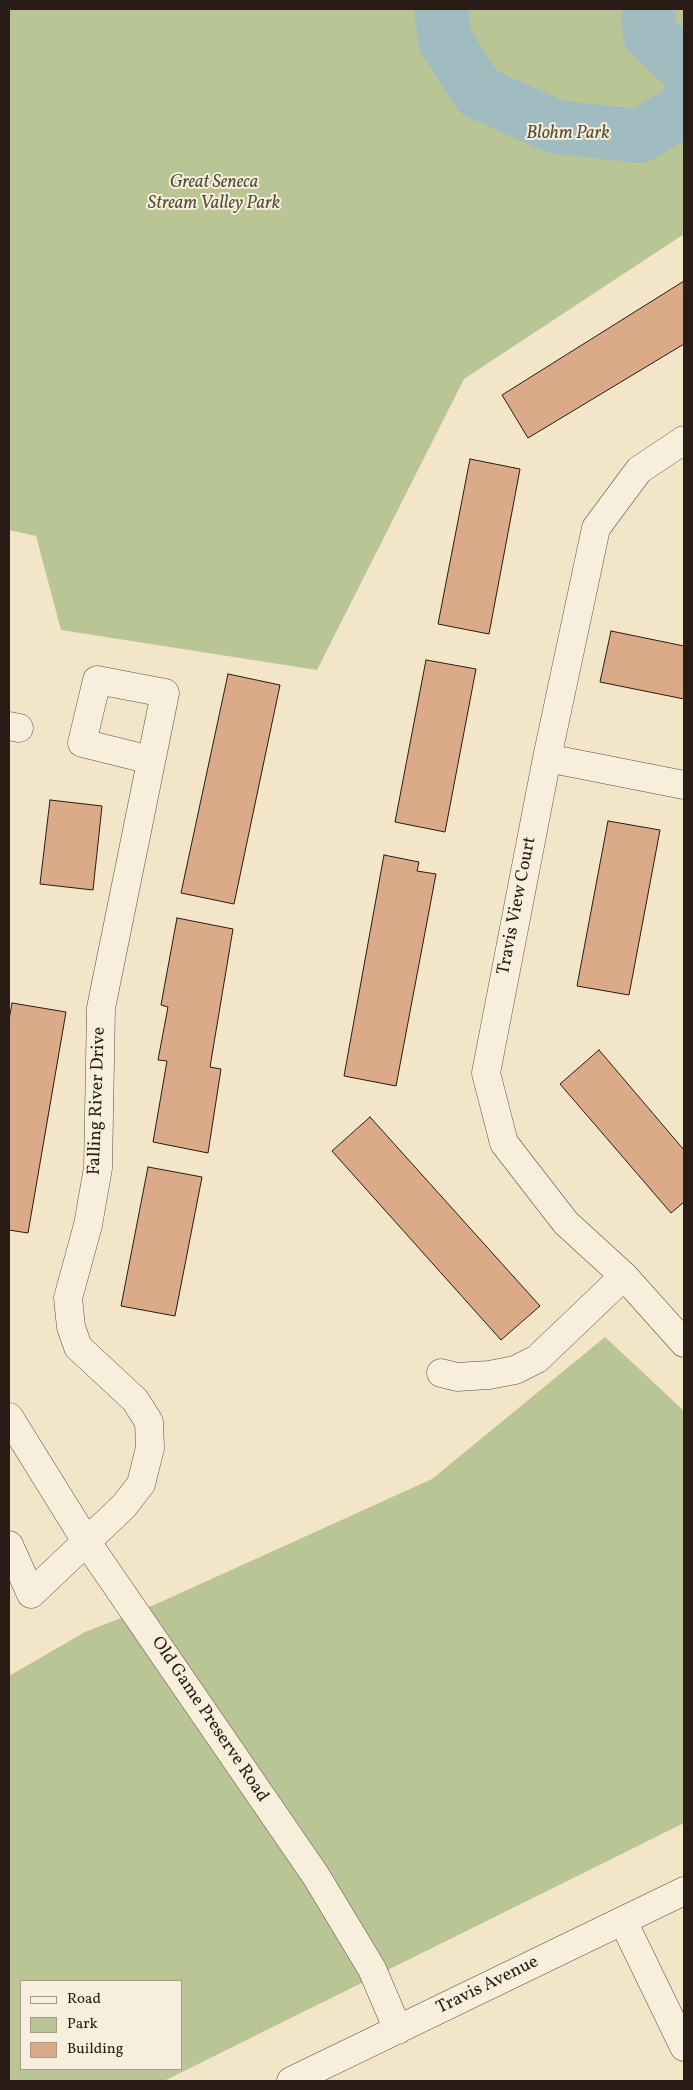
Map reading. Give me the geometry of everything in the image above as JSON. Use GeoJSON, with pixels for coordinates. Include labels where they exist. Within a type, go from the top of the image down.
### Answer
{"type":"FeatureCollection","features":[{"type":"Feature","properties":{"kind":"street","name":"Travis View Court"},"geometry":{"type":"LineString","coordinates":[[684,440],[639,470],[596,528],[547,758],[486,1073],[504,1143],[566,1223],[624,1276],[684,1343]]}},
{"type":"Feature","properties":{"kind":"street"},"geometry":{"type":"LineString","coordinates":[[547,758],[684,785]]}},
{"type":"Feature","properties":{"kind":"street","name":"Falling River Drive"},"geometry":{"type":"LineString","coordinates":[[9,1545],[31,1594],[124,1506],[140,1484],[150,1448],[149,1422],[135,1400],[78,1347],[71,1327],[68,1298],[88,1225],[98,1168],[100,1008],[151,760]]}},
{"type":"Feature","properties":{"kind":"street"},"geometry":{"type":"LineString","coordinates":[[441,1373],[457,1377],[489,1376],[515,1370],[537,1359],[624,1276]]}},
{"type":"Feature","properties":{"kind":"street","name":"Old Game Preserve Road"},"geometry":{"type":"LineString","coordinates":[[9,1417],[86,1541],[316,1876],[372,1969],[398,2030]]}},
{"type":"Feature","properties":{"kind":"street","name":"Travis Avenue"},"geometry":{"type":"LineString","coordinates":[[306,2078],[398,2030],[684,1891]]}},
{"type":"Feature","properties":{"kind":"street"},"geometry":{"type":"LineString","coordinates":[[623,1921],[684,2047]]}},
{"type":"Feature","properties":{"kind":"green space"},"geometry":{"type":"Polygon","coordinates":[[[9,9],[684,9],[684,234],[464,379],[317,670],[61,630],[36,536],[9,530],[9,9]]]}},
{"type":"Feature","properties":{"kind":"green space"},"geometry":{"type":"Polygon","coordinates":[[[605,1337],[684,1411],[684,1823],[164,2081],[9,2081],[9,1676],[85,1632],[154,1605],[432,1479],[605,1337]]]}},
{"type":"Feature","properties":{"kind":"building"},"geometry":{"type":"Polygon","coordinates":[[[684,281],[684,344],[528,438],[502,395],[684,281]]]}},
{"type":"Feature","properties":{"kind":"building"},"geometry":{"type":"Polygon","coordinates":[[[470,459],[520,469],[489,634],[438,624],[470,459]]]}},
{"type":"Feature","properties":{"kind":"building"},"geometry":{"type":"Polygon","coordinates":[[[611,631],[684,646],[684,699],[600,682],[611,631]]]}},
{"type":"Feature","properties":{"kind":"building"},"geometry":{"type":"Polygon","coordinates":[[[426,660],[476,669],[445,832],[395,822],[426,660]]]}},
{"type":"Feature","properties":{"kind":"building"},"geometry":{"type":"Polygon","coordinates":[[[228,674],[280,685],[234,904],[181,893],[228,674]]]}},
{"type":"Feature","properties":{"kind":"building"},"geometry":{"type":"Polygon","coordinates":[[[50,800],[102,806],[93,890],[40,884],[50,800]]]}},
{"type":"Feature","properties":{"kind":"building"},"geometry":{"type":"Polygon","coordinates":[[[608,821],[660,830],[629,995],[577,986],[608,821]]]}},
{"type":"Feature","properties":{"kind":"building"},"geometry":{"type":"Polygon","coordinates":[[[384,855],[419,862],[417,871],[436,874],[396,1086],[344,1076],[384,855]]]}},
{"type":"Feature","properties":{"kind":"building"},"geometry":{"type":"Polygon","coordinates":[[[177,918],[233,929],[210,1067],[221,1069],[208,1153],[153,1142],[167,1061],[158,1060],[168,1007],[161,1005],[177,918]]]}},
{"type":"Feature","properties":{"kind":"building"},"geometry":{"type":"Polygon","coordinates":[[[12,1003],[66,1012],[28,1233],[9,1230],[9,1020],[12,1003]]]}},
{"type":"Feature","properties":{"kind":"building"},"geometry":{"type":"Polygon","coordinates":[[[599,1050],[684,1150],[684,1202],[671,1213],[560,1084],[599,1050]]]}},
{"type":"Feature","properties":{"kind":"building"},"geometry":{"type":"Polygon","coordinates":[[[370,1117],[540,1306],[501,1340],[332,1151],[370,1117]]]}},
{"type":"Feature","properties":{"kind":"building"},"geometry":{"type":"Polygon","coordinates":[[[148,1167],[202,1177],[175,1316],[121,1306],[148,1167]]]}},
{"type":"Feature","properties":{"kind":"waterway"},"geometry":{"type":"LineString","coordinates":[[441,9],[445,40],[478,92],[556,127],[639,136],[683,110],[684,105]]}},
{"type":"Feature","properties":{"kind":"waterway"},"geometry":{"type":"LineString","coordinates":[[648,9],[650,34],[684,66]]}},
{"type":"Feature","properties":{"kind":"park label","name":"Blohm Park"},"geometry":{"type":"Point","coordinates":[568,135]}},
{"type":"Feature","properties":{"kind":"park label","name":"Great Seneca Stream Valley Park"},"geometry":{"type":"Point","coordinates":[214,194]}}]}
